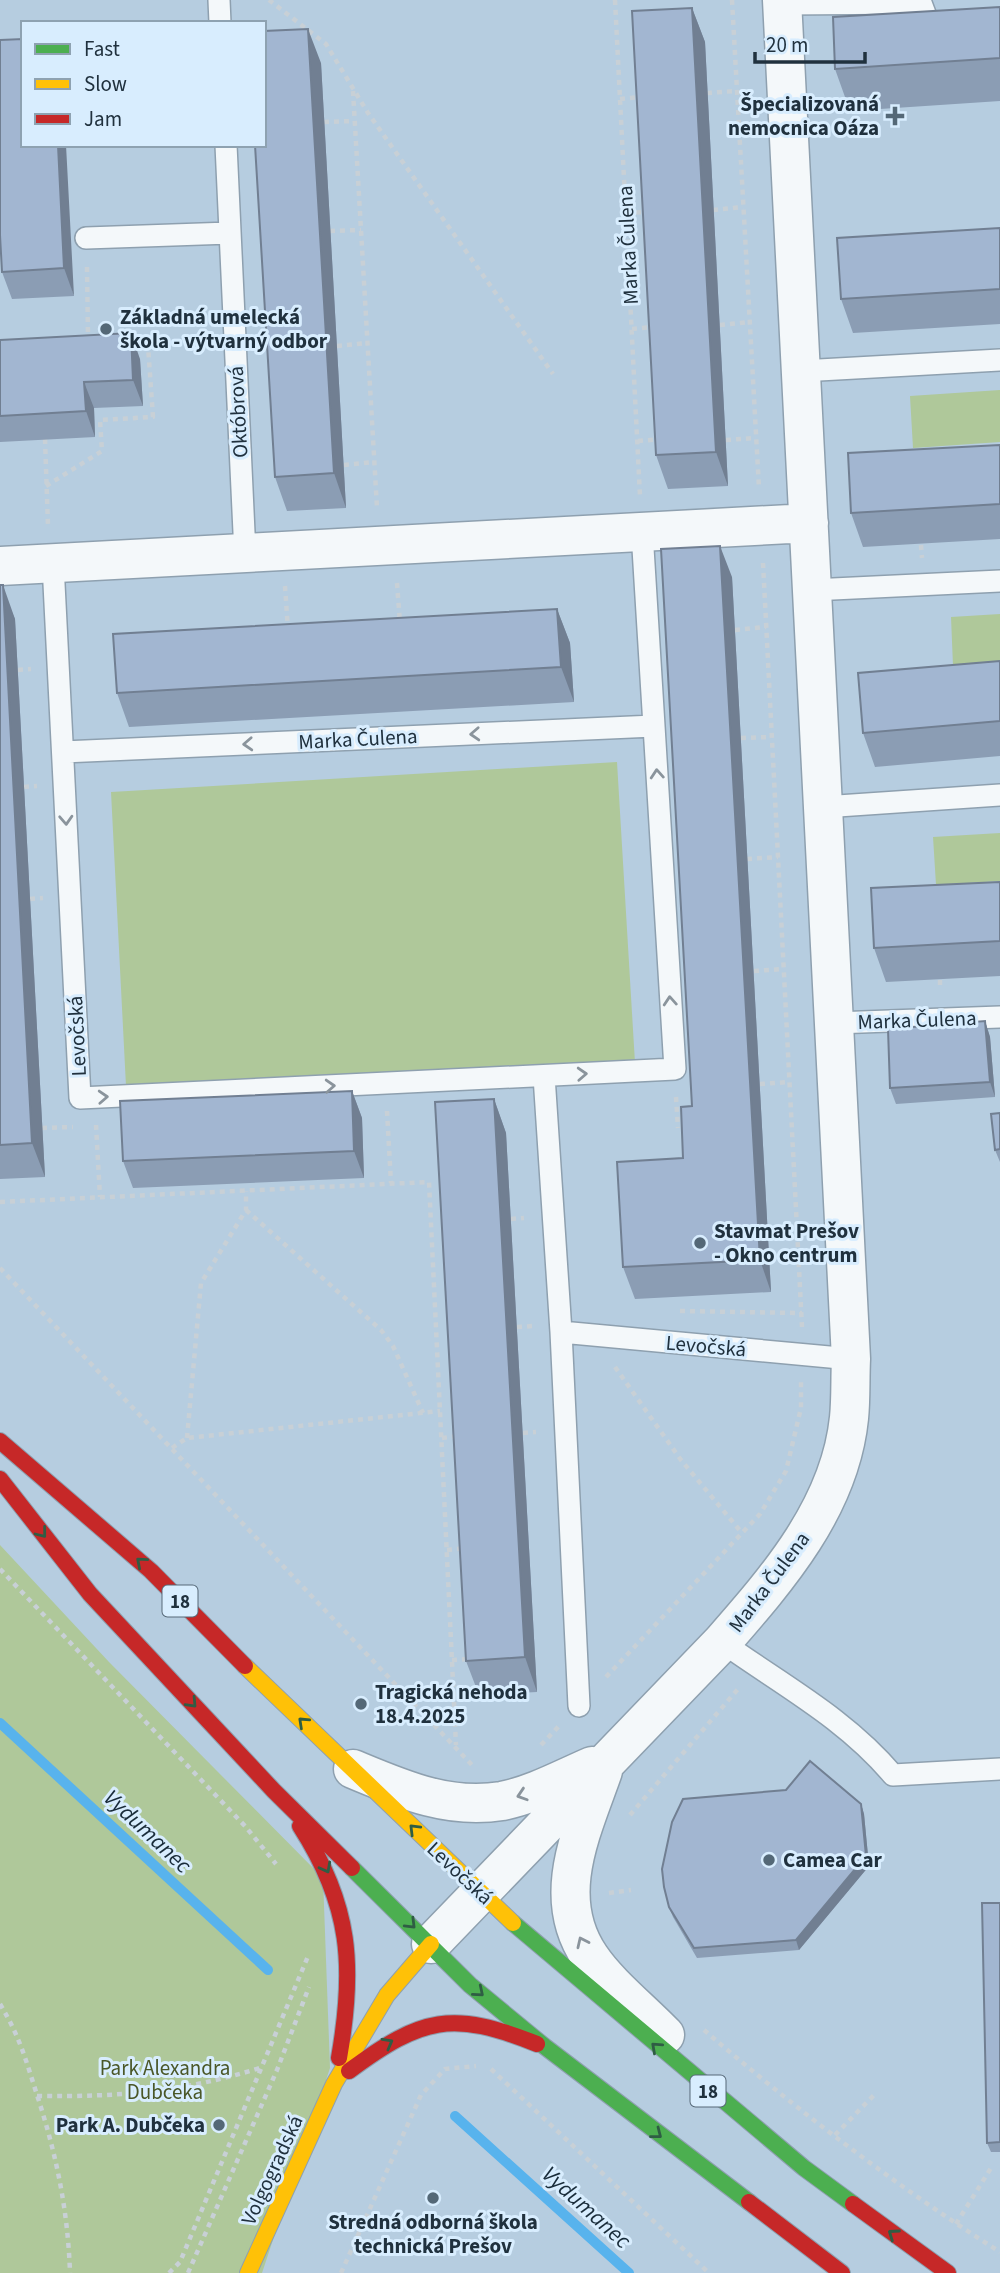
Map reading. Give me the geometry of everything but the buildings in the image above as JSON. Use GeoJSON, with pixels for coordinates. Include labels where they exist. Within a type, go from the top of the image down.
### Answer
{"type":"FeatureCollection","features":[{"type":"Feature","properties":{"kind":"main road","name":"Levočská"},"geometry":{"type":"LineString","coordinates":[[0,1441],[151,1571],[258,1681],[541,1950],[762,2134],[948,2273]]}},
{"type":"Feature","properties":{"kind":"main road"},"geometry":{"type":"LineString","coordinates":[[0,1479],[90,1594],[274,1791],[470,1985],[544,2046],[842,2273]]}},
{"type":"Feature","properties":{"kind":"main road","name":"Volgogradská"},"geometry":{"type":"LineString","coordinates":[[274,1791],[312,1842],[335,1885],[342,1910],[351,1974],[348,2014],[334,2084]]}},
{"type":"Feature","properties":{"kind":"main road","name":"Volgogradská"},"geometry":{"type":"LineString","coordinates":[[248,2273],[334,2084],[387,1995],[430,1944]]}},
{"type":"Feature","properties":{"kind":"main road","name":"Volgogradská"},"geometry":{"type":"LineString","coordinates":[[334,2084],[387,2042],[433,2024],[458,2020],[479,2022],[544,2046]]}},
{"type":"Feature","properties":{"kind":"street","name":"Marka Čulena"},"geometry":{"type":"LineString","coordinates":[[430,1944],[722,1642],[792,1559],[817,1515],[837,1471],[849,1420],[851,1359],[782,2]]}},
{"type":"Feature","properties":{"kind":"street"},"geometry":{"type":"LineString","coordinates":[[0,566],[51,546],[245,554],[809,523]]}},
{"type":"Feature","properties":{"kind":"street"},"geometry":{"type":"LineString","coordinates":[[353,1769],[414,1794],[444,1801],[482,1802],[503,1801],[541,1788],[607,1759]]}},
{"type":"Feature","properties":{"kind":"street"},"geometry":{"type":"LineString","coordinates":[[607,1759],[575,1849],[570,1871],[572,1915],[582,1942],[590,1959],[762,2134]]}},
{"type":"Feature","properties":{"kind":"lane"},"geometry":{"type":"LineString","coordinates":[[219,0],[220,21]]}},
{"type":"Feature","properties":{"kind":"lane","name":"Marka Čulena"},"geometry":{"type":"LineString","coordinates":[[782,2],[921,3],[930,27],[1000,31]]}},
{"type":"Feature","properties":{"kind":"lane","name":"Októbrová"},"geometry":{"type":"LineString","coordinates":[[226,147],[245,554]]}},
{"type":"Feature","properties":{"kind":"lane"},"geometry":{"type":"LineString","coordinates":[[86,238],[230,233]]}},
{"type":"Feature","properties":{"kind":"lane"},"geometry":{"type":"LineString","coordinates":[[801,371],[1000,360]]}},
{"type":"Feature","properties":{"kind":"lane"},"geometry":{"type":"LineString","coordinates":[[642,532],[654,726]]}},
{"type":"Feature","properties":{"kind":"lane","name":"Levočská"},"geometry":{"type":"LineString","coordinates":[[51,546],[80,1098],[675,1069],[654,726]]}},
{"type":"Feature","properties":{"kind":"lane"},"geometry":{"type":"LineString","coordinates":[[812,590],[1000,581]]}},
{"type":"Feature","properties":{"kind":"lane","name":"Marka Čulena"},"geometry":{"type":"LineString","coordinates":[[63,752],[654,726]]}},
{"type":"Feature","properties":{"kind":"lane"},"geometry":{"type":"LineString","coordinates":[[823,807],[1000,795]]}},
{"type":"Feature","properties":{"kind":"lane","name":"Marka Čulena"},"geometry":{"type":"LineString","coordinates":[[834,1023],[1000,1017]]}},
{"type":"Feature","properties":{"kind":"lane"},"geometry":{"type":"LineString","coordinates":[[544,1076],[561,1332],[579,1706]]}},
{"type":"Feature","properties":{"kind":"lane","name":"Levočská"},"geometry":{"type":"LineString","coordinates":[[561,1332],[851,1359]]}},
{"type":"Feature","properties":{"kind":"lane"},"geometry":{"type":"LineString","coordinates":[[722,1642],[814,1702],[868,1746],[893,1775],[1000,1769]]}},
{"type":"Feature","properties":{"kind":"lane"},"geometry":{"type":"LineString","coordinates":[[768,2218],[814,2273]]}},
{"type":"Feature","properties":{"kind":"path"},"geometry":{"type":"LineString","coordinates":[[269,0],[326,44],[353,88],[553,374]]}},
{"type":"Feature","properties":{"kind":"path","name":"Marka Čulena"},"geometry":{"type":"LineString","coordinates":[[615,0],[642,532]]}},
{"type":"Feature","properties":{"kind":"path"},"geometry":{"type":"LineString","coordinates":[[534,1753],[760,1514],[786,1471],[801,1408],[802,1313],[732,0]]}},
{"type":"Feature","properties":{"kind":"path"},"geometry":{"type":"LineString","coordinates":[[353,88],[377,511]]}},
{"type":"Feature","properties":{"kind":"path"},"geometry":{"type":"LineString","coordinates":[[707,93],[736,90]]}},
{"type":"Feature","properties":{"kind":"path"},"geometry":{"type":"LineString","coordinates":[[620,99],[648,97]]}},
{"type":"Feature","properties":{"kind":"path"},"geometry":{"type":"LineString","coordinates":[[324,122],[355,121]]}},
{"type":"Feature","properties":{"kind":"path"},"geometry":{"type":"LineString","coordinates":[[713,211],[743,207]]}},
{"type":"Feature","properties":{"kind":"path"},"geometry":{"type":"LineString","coordinates":[[626,213],[654,212]]}},
{"type":"Feature","properties":{"kind":"path"},"geometry":{"type":"LineString","coordinates":[[330,231],[361,230]]}},
{"type":"Feature","properties":{"kind":"path"},"geometry":{"type":"LineString","coordinates":[[86,238],[88,349]]}},
{"type":"Feature","properties":{"kind":"path"},"geometry":{"type":"LineString","coordinates":[[720,325],[749,322]]}},
{"type":"Feature","properties":{"kind":"path"},"geometry":{"type":"LineString","coordinates":[[632,329],[660,326]]}},
{"type":"Feature","properties":{"kind":"path"},"geometry":{"type":"LineString","coordinates":[[337,346],[368,344]]}},
{"type":"Feature","properties":{"kind":"path"},"geometry":{"type":"LineString","coordinates":[[47,486],[102,451],[100,420],[153,417],[148,346],[124,348]]}},
{"type":"Feature","properties":{"kind":"path"},"geometry":{"type":"LineString","coordinates":[[726,440],[756,438]]}},
{"type":"Feature","properties":{"kind":"path"},"geometry":{"type":"LineString","coordinates":[[45,439],[51,546]]}},
{"type":"Feature","properties":{"kind":"path"},"geometry":{"type":"LineString","coordinates":[[638,442],[666,439]]}},
{"type":"Feature","properties":{"kind":"path"},"geometry":{"type":"LineString","coordinates":[[344,465],[374,462]]}},
{"type":"Feature","properties":{"kind":"path"},"geometry":{"type":"LineString","coordinates":[[397,570],[400,625]]}},
{"type":"Feature","properties":{"kind":"path"},"geometry":{"type":"LineString","coordinates":[[284,577],[288,631]]}},
{"type":"Feature","properties":{"kind":"path"},"geometry":{"type":"LineString","coordinates":[[735,630],[766,627]]}},
{"type":"Feature","properties":{"kind":"path"},"geometry":{"type":"LineString","coordinates":[[741,738],[772,737]]}},
{"type":"Feature","properties":{"kind":"path"},"geometry":{"type":"LineString","coordinates":[[747,859],[778,857]]}},
{"type":"Feature","properties":{"kind":"path"},"geometry":{"type":"LineString","coordinates":[[754,971],[784,969]]}},
{"type":"Feature","properties":{"kind":"path"},"geometry":{"type":"LineString","coordinates":[[760,1084],[790,1082]]}},
{"type":"Feature","properties":{"kind":"path"},"geometry":{"type":"LineString","coordinates":[[386,1083],[391,1183]]}},
{"type":"Feature","properties":{"kind":"path"},"geometry":{"type":"LineString","coordinates":[[94,1097],[100,1197]]}},
{"type":"Feature","properties":{"kind":"path"},"geometry":{"type":"LineString","coordinates":[[303,1181],[304,1188]]}},
{"type":"Feature","properties":{"kind":"path"},"geometry":{"type":"LineString","coordinates":[[0,1202],[429,1182],[456,1745]]}},
{"type":"Feature","properties":{"kind":"path"},"geometry":{"type":"LineString","coordinates":[[183,1185],[184,1194]]}},
{"type":"Feature","properties":{"kind":"path"},"geometry":{"type":"LineString","coordinates":[[187,1437],[201,1283],[246,1210],[246,1191]]}},
{"type":"Feature","properties":{"kind":"path"},"geometry":{"type":"LineString","coordinates":[[246,1210],[381,1330],[393,1346],[423,1413]]}},
{"type":"Feature","properties":{"kind":"path"},"geometry":{"type":"LineString","coordinates":[[431,1222],[442,1222]]}},
{"type":"Feature","properties":{"kind":"path"},"geometry":{"type":"LineString","coordinates":[[0,1268],[477,1770]]}},
{"type":"Feature","properties":{"kind":"path"},"geometry":{"type":"LineString","coordinates":[[437,1330],[447,1329]]}},
{"type":"Feature","properties":{"kind":"path"},"geometry":{"type":"LineString","coordinates":[[588,1335],[632,1387],[681,1460],[742,1533]]}},
{"type":"Feature","properties":{"kind":"path"},"geometry":{"type":"LineString","coordinates":[[172,1448],[187,1437],[440,1411]]}},
{"type":"Feature","properties":{"kind":"path"},"geometry":{"type":"LineString","coordinates":[[442,1438],[464,1436]]}},
{"type":"Feature","properties":{"kind":"path"},"geometry":{"type":"LineString","coordinates":[[447,1550],[470,1548]]}},
{"type":"Feature","properties":{"kind":"path"},"geometry":{"type":"LineString","coordinates":[[0,1569],[246,1826],[277,1866]]}},
{"type":"Feature","properties":{"kind":"path"},"geometry":{"type":"LineString","coordinates":[[452,1660],[477,1658]]}},
{"type":"Feature","properties":{"kind":"path"},"geometry":{"type":"LineString","coordinates":[[627,1820],[757,1667]]}},
{"type":"Feature","properties":{"kind":"path"},"geometry":{"type":"LineString","coordinates":[[607,1884],[608,1906]]}},
{"type":"Feature","properties":{"kind":"path"},"geometry":{"type":"LineString","coordinates":[[606,1894],[631,1890]]}},
{"type":"Feature","properties":{"kind":"path"},"geometry":{"type":"LineString","coordinates":[[169,2273],[180,2262],[312,1947]]}},
{"type":"Feature","properties":{"kind":"path"},"geometry":{"type":"LineString","coordinates":[[188,2273],[277,2070],[310,1983]]}},
{"type":"Feature","properties":{"kind":"path"},"geometry":{"type":"LineString","coordinates":[[0,2004],[20,2038],[62,2185],[70,2273]]}},
{"type":"Feature","properties":{"kind":"path"},"geometry":{"type":"LineString","coordinates":[[702,2029],[835,2135],[1000,2252]]}},
{"type":"Feature","properties":{"kind":"path"},"geometry":{"type":"LineString","coordinates":[[341,2273],[421,2095],[445,2069],[471,2065],[492,2070],[515,2090],[709,2273]]}},
{"type":"Feature","properties":{"kind":"path"},"geometry":{"type":"LineString","coordinates":[[37,2096],[117,2097],[214,2082],[262,2067]]}},
{"type":"Feature","properties":{"kind":"path"},"geometry":{"type":"LineString","coordinates":[[835,2135],[874,2095]]}},
{"type":"Feature","properties":{"kind":"path"},"geometry":{"type":"LineString","coordinates":[[957,2224],[990,2168]]}},
{"type":"Feature","properties":{"kind":"green space"},"geometry":{"type":"Polygon","coordinates":[[[1000,390],[1000,442],[913,448],[910,396],[1000,390]]]}},
{"type":"Feature","properties":{"kind":"green space"},"geometry":{"type":"Polygon","coordinates":[[[1000,614],[1000,663],[953,666],[951,617],[1000,614]]]}},
{"type":"Feature","properties":{"kind":"green space"},"geometry":{"type":"Polygon","coordinates":[[[617,762],[635,1063],[126,1086],[111,792],[617,762]]]}},
{"type":"Feature","properties":{"kind":"green space"},"geometry":{"type":"Polygon","coordinates":[[[1000,833],[1000,881],[936,885],[933,837],[1000,833]]]}},
{"type":"Feature","properties":{"kind":"green space","name":"Park Alexandra Dubčeka"},"geometry":{"type":"Polygon","coordinates":[[[0,1545],[109,1662],[323,1878],[330,2068],[262,2273],[0,2273],[0,1545]]]}},
{"type":"Feature","properties":{"kind":"waterway","name":"Vydumanec"},"geometry":{"type":"LineString","coordinates":[[0,1723],[268,1970]]}},
{"type":"Feature","properties":{"kind":"waterway","name":"Vydumanec"},"geometry":{"type":"LineString","coordinates":[[455,2116],[629,2273]]}},
{"type":"Feature","properties":{"kind":"traffic: fast"},"geometry":{"type":"LineString","coordinates":[[352,1868],[470,1985],[544,2046],[749,2202]]}},
{"type":"Feature","properties":{"kind":"traffic: fast"},"geometry":{"type":"LineString","coordinates":[[513,1923],[804,2168],[853,2204]]}},
{"type":"Feature","properties":{"kind":"traffic: slow"},"geometry":{"type":"LineString","coordinates":[[245,1666],[513,1923]]}},
{"type":"Feature","properties":{"kind":"traffic: slow"},"geometry":{"type":"LineString","coordinates":[[248,2273],[334,2084],[387,1995],[431,1944]]}},
{"type":"Feature","properties":{"kind":"traffic: jam"},"geometry":{"type":"LineString","coordinates":[[0,1441],[151,1571],[245,1666]]}},
{"type":"Feature","properties":{"kind":"traffic: jam"},"geometry":{"type":"LineString","coordinates":[[0,1479],[90,1594],[274,1791],[352,1868]]}},
{"type":"Feature","properties":{"kind":"traffic: jam"},"geometry":{"type":"LineString","coordinates":[[300,1826],[330,1883],[345,1938],[347,1994],[339,2058]]}},
{"type":"Feature","properties":{"kind":"traffic: jam"},"geometry":{"type":"LineString","coordinates":[[349,2071],[397,2039],[438,2025],[459,2023],[482,2026],[537,2044]]}},
{"type":"Feature","properties":{"kind":"traffic: jam"},"geometry":{"type":"LineString","coordinates":[[749,2202],[842,2273]]}},
{"type":"Feature","properties":{"kind":"traffic: jam"},"geometry":{"type":"LineString","coordinates":[[853,2204],[948,2273]]}},
{"type":"Feature","properties":{"kind":"place","name":"Špecializovaná nemocnica Oáza"},"geometry":{"type":"Point","coordinates":[895,116]}},
{"type":"Feature","properties":{"kind":"place","name":"Základná umelecká škola - výtvarný odbor"},"geometry":{"type":"Point","coordinates":[106,329]}},
{"type":"Feature","properties":{"kind":"place","name":"Stavmat Prešov - Okno centrum"},"geometry":{"type":"Point","coordinates":[700,1243]}},
{"type":"Feature","properties":{"kind":"place","name":"Tragická nehoda 18.4.2025"},"geometry":{"type":"Point","coordinates":[361,1704]}},
{"type":"Feature","properties":{"kind":"place","name":"Camea Car"},"geometry":{"type":"Point","coordinates":[769,1860]}},
{"type":"Feature","properties":{"kind":"place","name":"Park A. Dubčeka"},"geometry":{"type":"Point","coordinates":[219,2125]}},
{"type":"Feature","properties":{"kind":"place","name":"Stredná odborná škola technická Prešov"},"geometry":{"type":"Point","coordinates":[433,2198]}}]}
